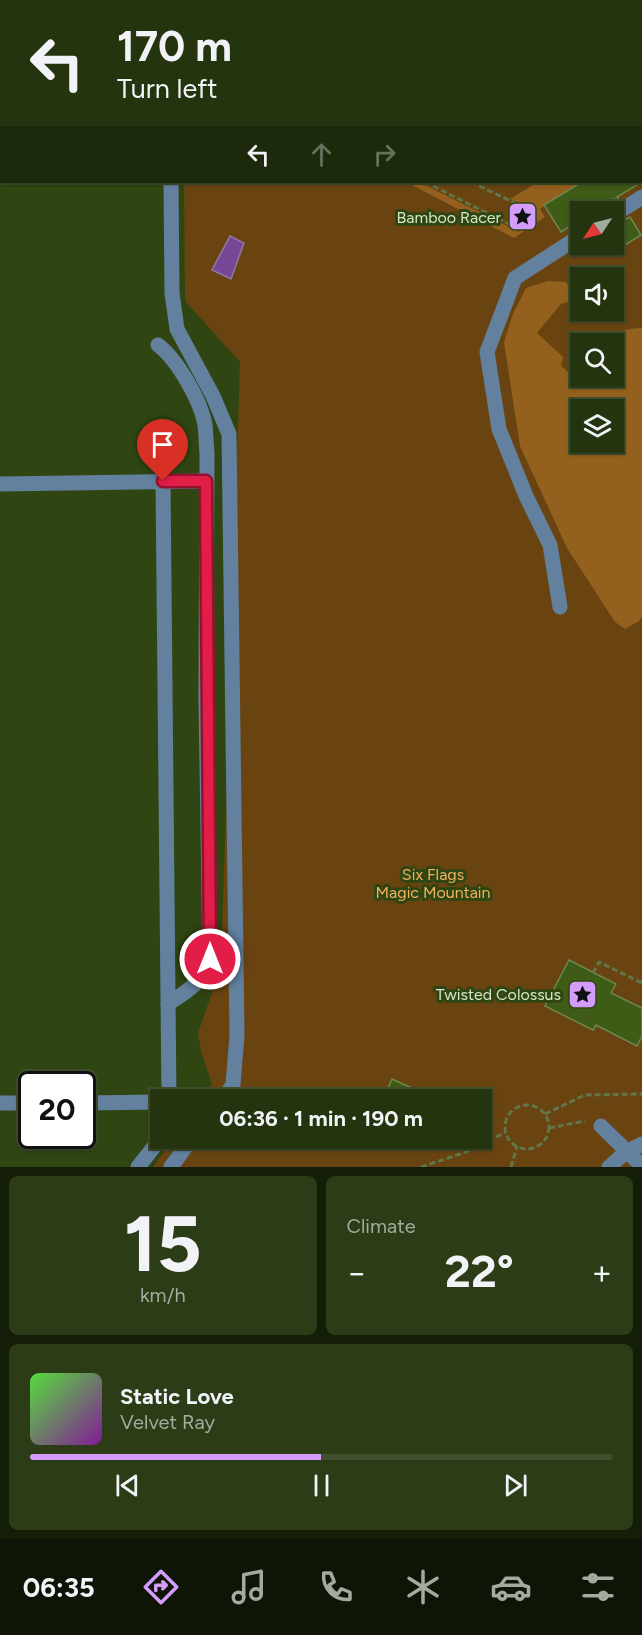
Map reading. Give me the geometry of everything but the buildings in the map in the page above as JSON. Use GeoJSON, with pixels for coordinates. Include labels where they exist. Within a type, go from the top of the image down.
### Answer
{"type":"FeatureCollection","features":[{"type":"Feature","properties":{"kind":"lane"},"geometry":{"type":"LineString","coordinates":[[171,183],[172,293],[177,329],[213,396],[229,434],[237,1035],[233,1085],[230,1089]]}},
{"type":"Feature","properties":{"kind":"lane"},"geometry":{"type":"LineString","coordinates":[[624,209],[642,197]]}},
{"type":"Feature","properties":{"kind":"lane"},"geometry":{"type":"LineString","coordinates":[[560,607],[550,546],[526,496],[499,429],[487,352],[515,278],[570,242]]}},
{"type":"Feature","properties":{"kind":"lane"},"geometry":{"type":"LineString","coordinates":[[158,345],[166,351],[178,368],[200,406],[205,424],[206,481],[210,959],[206,972],[195,985],[168,1004]]}},
{"type":"Feature","properties":{"kind":"lane"},"geometry":{"type":"LineString","coordinates":[[163,481],[170,1089]]}},
{"type":"Feature","properties":{"kind":"lane"},"geometry":{"type":"LineString","coordinates":[[0,484],[206,481]]}},
{"type":"Feature","properties":{"kind":"lane"},"geometry":{"type":"LineString","coordinates":[[96,1102],[150,1102]]}},
{"type":"Feature","properties":{"kind":"lane"},"geometry":{"type":"LineString","coordinates":[[0,1103],[18,1103]]}},
{"type":"Feature","properties":{"kind":"lane"},"geometry":{"type":"LineString","coordinates":[[601,1126],[642,1166]]}},
{"type":"Feature","properties":{"kind":"lane"},"geometry":{"type":"LineString","coordinates":[[609,1167],[626,1152],[642,1144]]}},
{"type":"Feature","properties":{"kind":"lane"},"geometry":{"type":"LineString","coordinates":[[138,1167],[152,1149]]}},
{"type":"Feature","properties":{"kind":"lane"},"geometry":{"type":"LineString","coordinates":[[171,1167],[184,1149]]}},
{"type":"Feature","properties":{"kind":"path"},"geometry":{"type":"LineString","coordinates":[[427,183],[511,225]]}},
{"type":"Feature","properties":{"kind":"path"},"geometry":{"type":"LineString","coordinates":[[473,183],[521,206]]}},
{"type":"Feature","properties":{"kind":"path"},"geometry":{"type":"LineString","coordinates":[[593,973],[599,962],[642,983]]}},
{"type":"Feature","properties":{"kind":"path"},"geometry":{"type":"LineString","coordinates":[[545,1114],[585,1095],[642,1094]]}},
{"type":"Feature","properties":{"kind":"path"},"geometry":{"type":"LineString","coordinates":[[520,1105],[534,1106],[545,1114],[549,1128],[548,1135],[538,1146],[524,1149],[511,1142],[506,1132],[506,1120],[509,1114],[520,1105]]}},
{"type":"Feature","properties":{"kind":"path"},"geometry":{"type":"LineString","coordinates":[[549,1128],[586,1121],[601,1126]]}},
{"type":"Feature","properties":{"kind":"path"},"geometry":{"type":"LineString","coordinates":[[421,1167],[466,1152],[506,1132]]}},
{"type":"Feature","properties":{"kind":"path"},"geometry":{"type":"LineString","coordinates":[[511,1167],[516,1146]]}},
{"type":"Feature","properties":{"kind":"green space","name":"Six Flags Magic Mountain"},"geometry":{"type":"Polygon","coordinates":[[[184,183],[642,183],[642,1167],[153,1167],[166,1149],[492,1149],[492,1089],[208,1089],[212,1084],[201,1051],[198,1033],[221,967],[240,362],[185,301],[184,183]]]}},
{"type":"Feature","properties":{"kind":"shaded area"},"geometry":{"type":"Polygon","coordinates":[[[408,183],[421,183],[519,232],[532,208],[510,199],[536,183],[580,183],[540,209],[545,217],[514,238],[408,183]]]}},
{"type":"Feature","properties":{"kind":"shaded area"},"geometry":{"type":"Polygon","coordinates":[[[230,236],[244,243],[231,279],[212,270],[230,236]]]}},
{"type":"Feature","properties":{"kind":"shaded area"},"geometry":{"type":"Polygon","coordinates":[[[548,281],[566,282],[570,289],[570,301],[561,304],[537,333],[563,357],[561,366],[570,374],[570,387],[624,387],[624,333],[618,333],[642,328],[642,616],[639,621],[625,629],[615,622],[567,548],[520,446],[504,342],[513,314],[526,288],[548,281]]]}},
{"type":"Feature","properties":{"kind":"place","name":"Bamboo Racer"},"geometry":{"type":"Point","coordinates":[522,217]}},
{"type":"Feature","properties":{"kind":"place","name":"Twisted Colossus"},"geometry":{"type":"Point","coordinates":[582,994]}},
{"type":"Feature","properties":{"kind":"route"},"geometry":{"type":"LineString","coordinates":[[163,481],[206,481],[208,535],[206,700],[210,959]]}}]}
